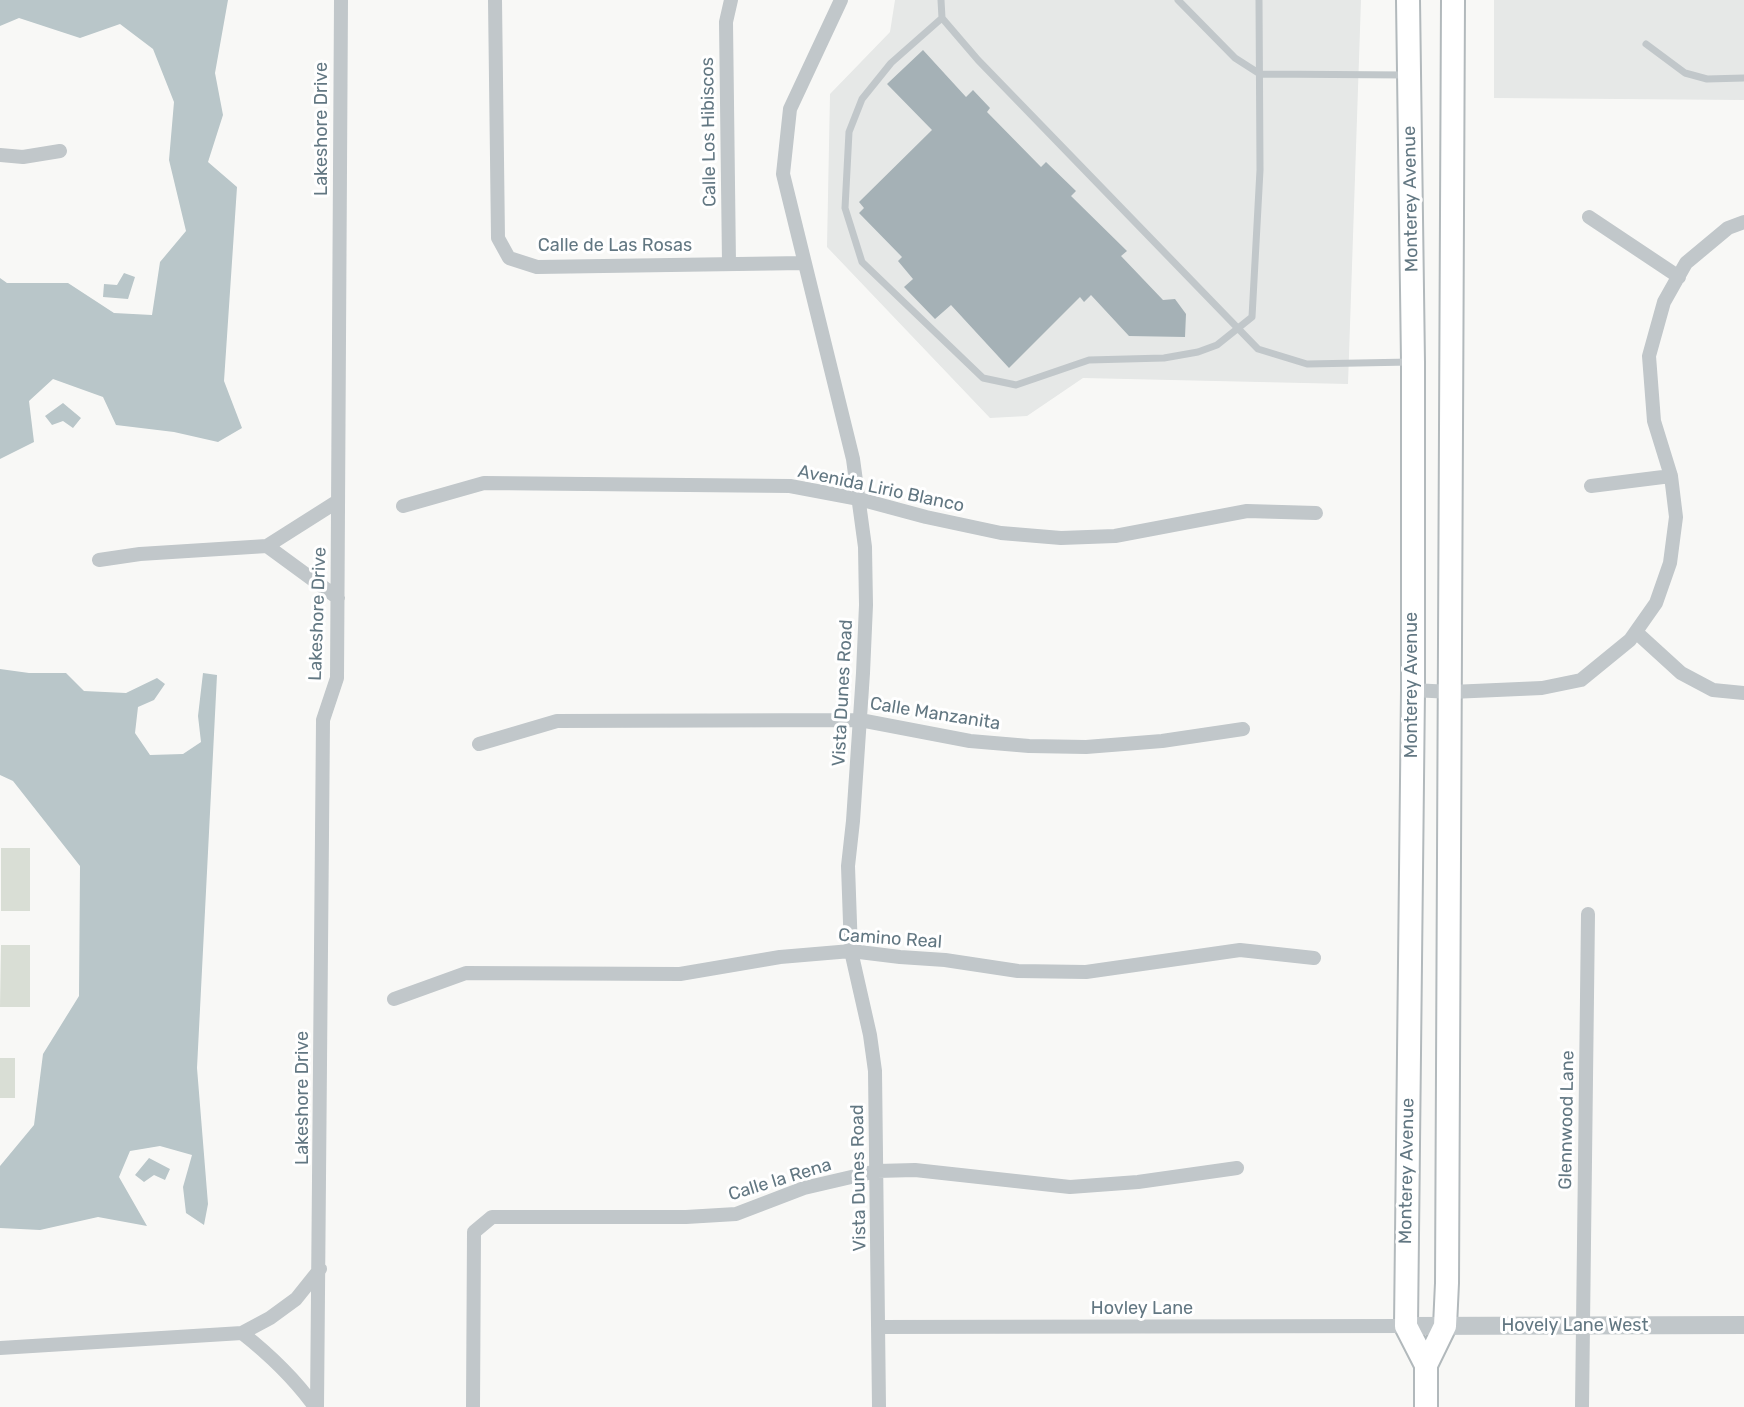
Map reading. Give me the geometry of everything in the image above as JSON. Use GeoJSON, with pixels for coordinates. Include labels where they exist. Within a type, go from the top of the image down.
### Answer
{"type":"FeatureCollection","features":[{"type":"Feature","properties":{"kind":"main road","name":"Monterey Avenue"},"geometry":{"type":"LineString","coordinates":[[1408,0],[1413,362],[1413,690],[1406,1326],[1426,1365]]}},
{"type":"Feature","properties":{"kind":"main road","name":"Monterey Avenue"},"geometry":{"type":"LineString","coordinates":[[1426,1407],[1426,1365],[1444,1326],[1447,1271],[1453,0]]}},
{"type":"Feature","properties":{"kind":"street","name":"Lakeshore Drive"},"geometry":{"type":"LineString","coordinates":[[316,1407],[320,1269],[323,720],[337,678],[341,0]]}},
{"type":"Feature","properties":{"kind":"street","name":"Calle de Las Rosas"},"geometry":{"type":"LineString","coordinates":[[495,0],[498,238],[508,258],[537,267],[804,263]]}},
{"type":"Feature","properties":{"kind":"street","name":"Calle Los Hibiscos"},"geometry":{"type":"LineString","coordinates":[[729,264],[726,21],[731,0]]}},
{"type":"Feature","properties":{"kind":"street","name":"Vista Dunes Road"},"geometry":{"type":"LineString","coordinates":[[841,0],[790,109],[783,174],[853,459],[865,547],[866,605],[860,720],[848,866],[851,951],[870,1035],[875,1071],[879,1407]]}},
{"type":"Feature","properties":{"kind":"street"},"geometry":{"type":"LineString","coordinates":[[0,155],[23,157],[60,151]]}},
{"type":"Feature","properties":{"kind":"street"},"geometry":{"type":"LineString","coordinates":[[1589,217],[1679,277]]}},
{"type":"Feature","properties":{"kind":"street"},"geometry":{"type":"LineString","coordinates":[[1413,690],[1451,692],[1542,688],[1581,680],[1630,640],[1636,632],[1656,603],[1670,563],[1676,517],[1671,476],[1654,421],[1649,356],[1664,302],[1686,263],[1728,228],[1744,222]]}},
{"type":"Feature","properties":{"kind":"street"},"geometry":{"type":"LineString","coordinates":[[1591,486],[1671,476]]}},
{"type":"Feature","properties":{"kind":"street","name":"Avenida Lirio Blanco"},"geometry":{"type":"LineString","coordinates":[[403,506],[484,483],[790,486],[859,499],[926,517],[1001,533],[1061,538],[1115,536],[1247,511],[1316,513]]}},
{"type":"Feature","properties":{"kind":"street"},"geometry":{"type":"LineString","coordinates":[[99,560],[141,554],[267,546],[338,501]]}},
{"type":"Feature","properties":{"kind":"street"},"geometry":{"type":"LineString","coordinates":[[267,546],[338,598]]}},
{"type":"Feature","properties":{"kind":"street"},"geometry":{"type":"LineString","coordinates":[[1636,632],[1681,673],[1713,690],[1744,693]]}},
{"type":"Feature","properties":{"kind":"street","name":"Calle Manzanita"},"geometry":{"type":"LineString","coordinates":[[479,744],[557,721],[860,720],[970,741],[1029,746],[1086,747],[1162,741],[1243,729]]}},
{"type":"Feature","properties":{"kind":"street","name":"Glennwood Lane"},"geometry":{"type":"LineString","coordinates":[[1582,1407],[1588,914]]}},
{"type":"Feature","properties":{"kind":"street","name":"Camino Real"},"geometry":{"type":"LineString","coordinates":[[394,999],[466,973],[680,974],[780,957],[851,951],[945,960],[1018,972],[1086,972],[1240,950],[1314,958]]}},
{"type":"Feature","properties":{"kind":"street","name":"Calle la Rena"},"geometry":{"type":"LineString","coordinates":[[473,1407],[474,1232],[492,1217],[686,1217],[736,1214],[804,1188],[877,1171],[915,1170],[1070,1187],[1138,1182],[1237,1168]]}},
{"type":"Feature","properties":{"kind":"street"},"geometry":{"type":"LineString","coordinates":[[0,1348],[242,1333],[270,1318],[296,1299],[320,1269]]}},
{"type":"Feature","properties":{"kind":"street","name":"Hovely Lane West"},"geometry":{"type":"LineString","coordinates":[[1406,1326],[1744,1325]]}},
{"type":"Feature","properties":{"kind":"street","name":"Hovley Lane"},"geometry":{"type":"LineString","coordinates":[[879,1327],[1406,1326]]}},
{"type":"Feature","properties":{"kind":"street"},"geometry":{"type":"LineString","coordinates":[[242,1333],[269,1354],[296,1381],[316,1407]]}},
{"type":"Feature","properties":{"kind":"lane"},"geometry":{"type":"LineString","coordinates":[[941,0],[942,18],[978,60],[1258,349],[1307,364],[1413,362]]}},
{"type":"Feature","properties":{"kind":"lane"},"geometry":{"type":"LineString","coordinates":[[1178,0],[1235,58],[1260,74],[1409,75]]}},
{"type":"Feature","properties":{"kind":"lane"},"geometry":{"type":"LineString","coordinates":[[942,18],[891,63],[862,99],[849,132],[845,208],[862,262],[983,378],[1016,386],[1089,360],[1164,358],[1198,352],[1217,345],[1252,317],[1260,170],[1259,0]]}},
{"type":"Feature","properties":{"kind":"lane"},"geometry":{"type":"LineString","coordinates":[[1646,44],[1685,73],[1707,79],[1744,78]]}},
{"type":"Feature","properties":{"kind":"shaded area"},"geometry":{"type":"Polygon","coordinates":[[[0,0],[228,0],[215,73],[223,115],[208,162],[237,187],[224,381],[242,428],[218,442],[174,432],[116,425],[103,397],[53,379],[29,401],[34,442],[0,459],[0,278],[7,283],[68,283],[114,313],[152,315],[160,262],[186,231],[169,160],[174,102],[153,49],[120,24],[80,38],[19,18],[0,26],[0,0]]]}},
{"type":"Feature","properties":{"kind":"shaded area"},"geometry":{"type":"Polygon","coordinates":[[[895,0],[1361,0],[1348,384],[1083,378],[1027,416],[990,418],[827,247],[830,94],[890,32],[895,0]]]}},
{"type":"Feature","properties":{"kind":"shaded area"},"geometry":{"type":"Polygon","coordinates":[[[1494,0],[1744,0],[1744,100],[1494,98],[1494,0]]]}},
{"type":"Feature","properties":{"kind":"shaded area"},"geometry":{"type":"Polygon","coordinates":[[[124,273],[135,277],[128,299],[103,297],[104,284],[117,285],[124,273]]]}},
{"type":"Feature","properties":{"kind":"shaded area"},"geometry":{"type":"Polygon","coordinates":[[[63,403],[81,418],[73,428],[63,421],[52,425],[45,416],[63,403]]]}},
{"type":"Feature","properties":{"kind":"shaded area"},"geometry":{"type":"Polygon","coordinates":[[[0,669],[29,673],[66,673],[84,691],[126,693],[157,678],[165,684],[154,700],[138,707],[135,733],[150,755],[183,754],[201,742],[198,716],[203,673],[217,675],[197,1068],[208,1204],[204,1225],[186,1213],[183,1187],[192,1155],[160,1146],[130,1151],[119,1177],[147,1226],[98,1217],[40,1230],[0,1228],[0,1166],[34,1125],[43,1054],[79,996],[80,866],[13,781],[0,775],[0,669]]]}},
{"type":"Feature","properties":{"kind":"shaded area"},"geometry":{"type":"Polygon","coordinates":[[[1,848],[30,848],[30,911],[1,911],[1,848]]]}},
{"type":"Feature","properties":{"kind":"shaded area"},"geometry":{"type":"Polygon","coordinates":[[[1,945],[30,945],[30,1007],[0,1007],[1,945]]]}},
{"type":"Feature","properties":{"kind":"shaded area"},"geometry":{"type":"Polygon","coordinates":[[[0,1058],[15,1058],[15,1098],[0,1098],[0,1058]]]}},
{"type":"Feature","properties":{"kind":"shaded area"},"geometry":{"type":"Polygon","coordinates":[[[149,1158],[170,1169],[165,1180],[154,1175],[144,1182],[135,1175],[149,1158]]]}},
{"type":"Feature","properties":{"kind":"building"},"geometry":{"type":"Polygon","coordinates":[[[923,50],[966,97],[973,90],[990,108],[987,112],[1041,167],[1046,162],[1076,191],[1071,196],[1127,251],[1121,256],[1163,300],[1175,299],[1186,314],[1185,337],[1129,336],[1091,295],[1084,302],[1080,297],[1009,368],[951,305],[935,319],[904,287],[913,279],[898,261],[902,257],[859,213],[864,208],[859,202],[932,130],[887,84],[923,50]]]}}]}
